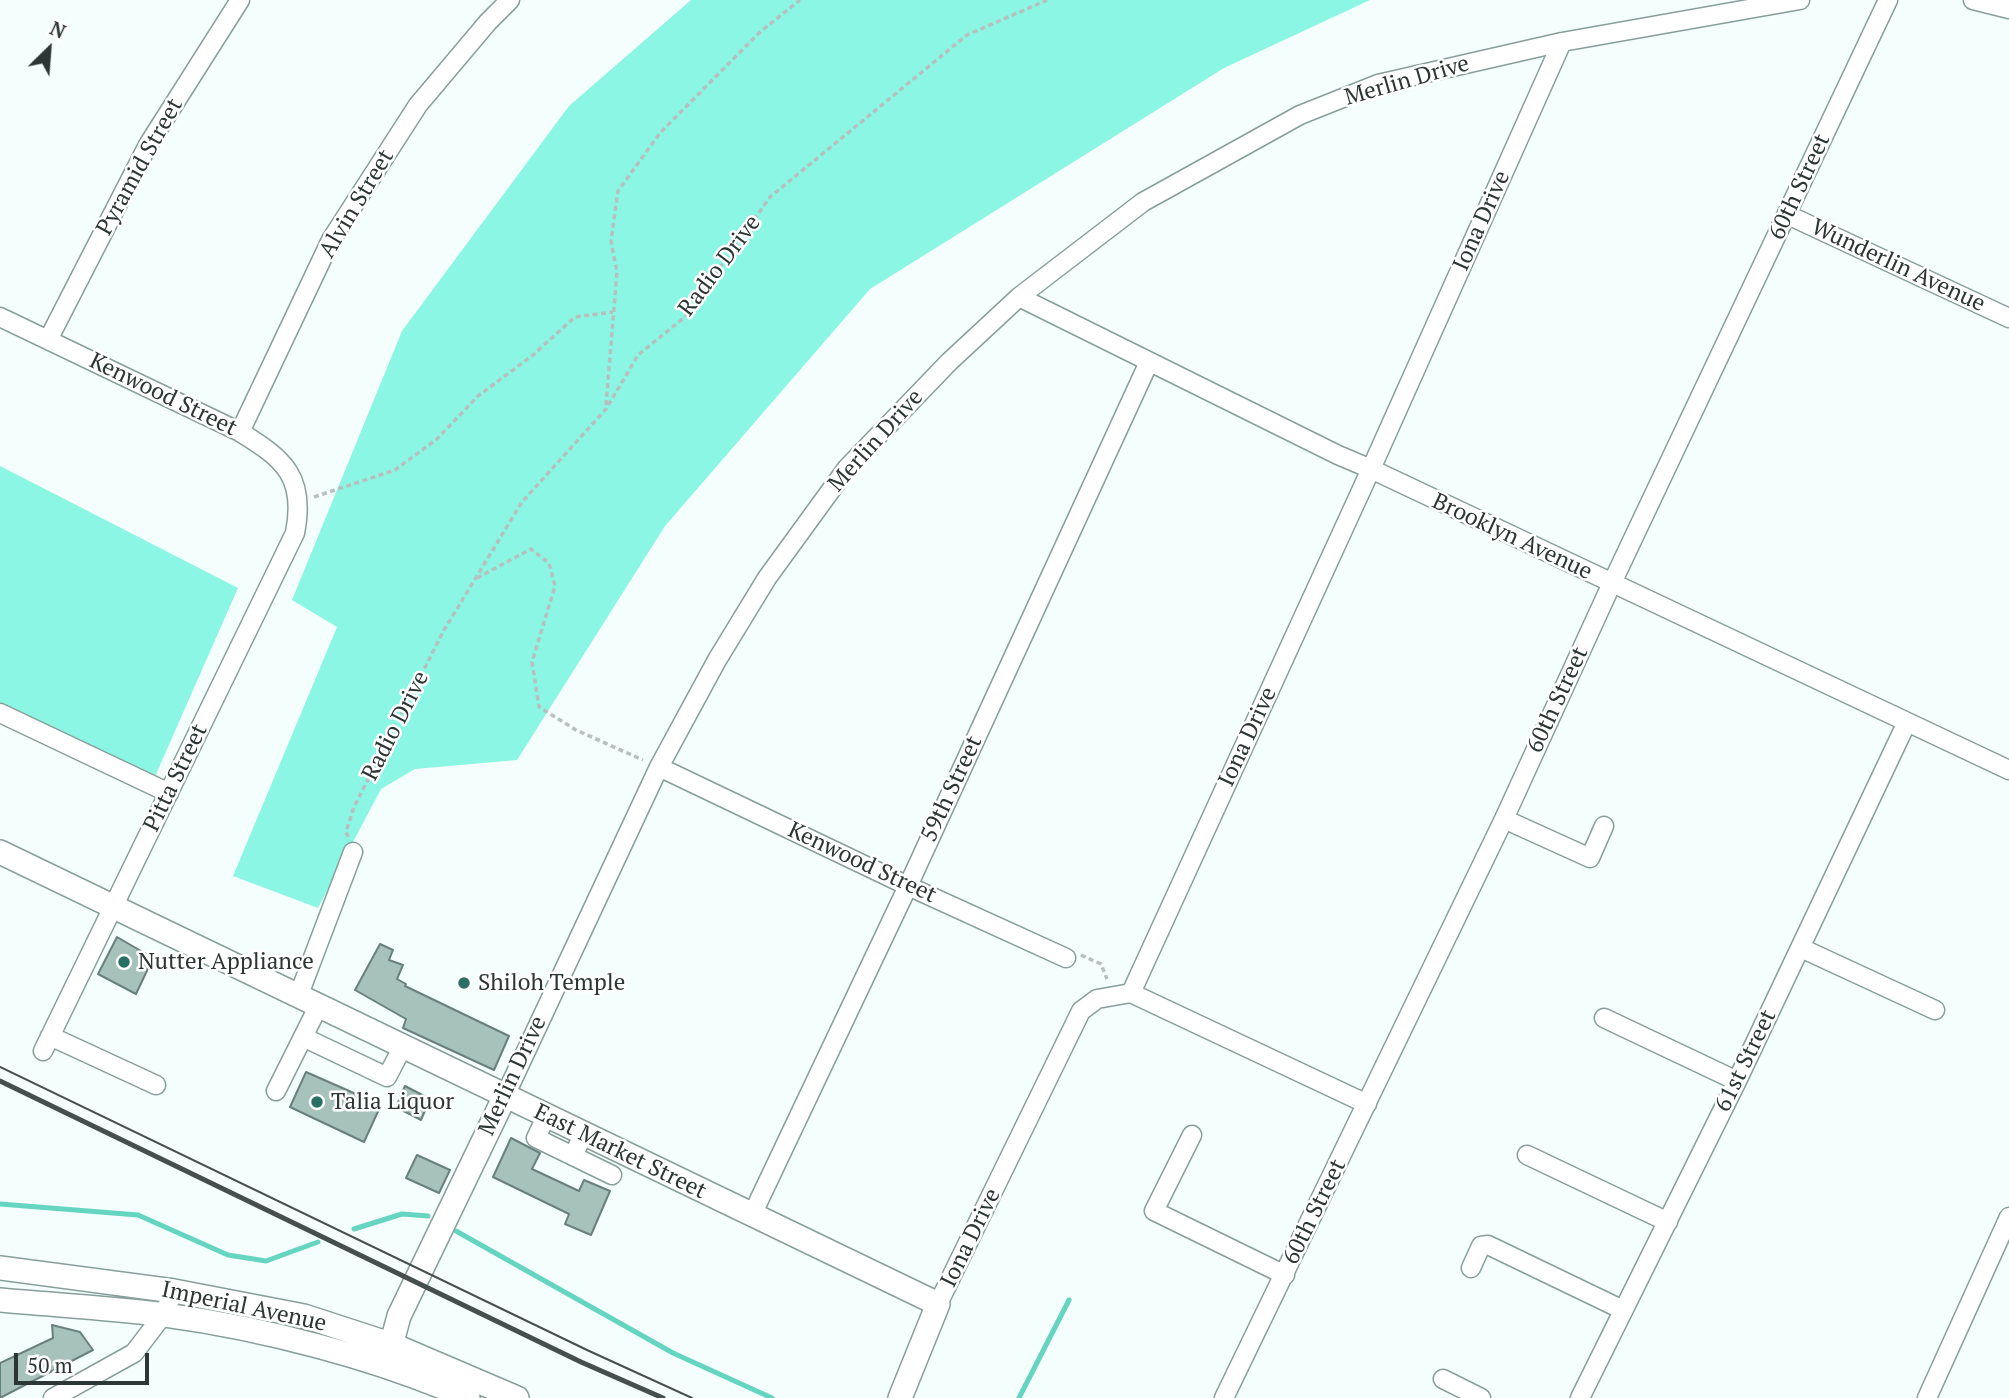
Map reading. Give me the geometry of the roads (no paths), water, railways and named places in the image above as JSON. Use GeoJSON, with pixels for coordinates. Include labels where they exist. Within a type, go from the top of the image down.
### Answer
{"type":"FeatureCollection","features":[{"type":"Feature","properties":{"kind":"main road","name":"East Market Street"},"geometry":{"type":"LineString","coordinates":[[0,852],[402,1048],[939,1304]]}},
{"type":"Feature","properties":{"kind":"main road","name":"Merlin Drive"},"geometry":{"type":"LineString","coordinates":[[388,1356],[399,1316],[505,1096]]}},
{"type":"Feature","properties":{"kind":"main road","name":"Imperial Avenue"},"geometry":{"type":"LineString","coordinates":[[0,1268],[174,1291],[304,1316],[458,1391],[517,1398]]}},
{"type":"Feature","properties":{"kind":"main road","name":"Imperial Avenue"},"geometry":{"type":"LineString","coordinates":[[0,1300],[163,1315],[388,1356]]}},
{"type":"Feature","properties":{"kind":"main road","name":"Iona Drive"},"geometry":{"type":"LineString","coordinates":[[900,1398],[939,1304]]}},
{"type":"Feature","properties":{"kind":"street","name":"Pyramid Street"},"geometry":{"type":"LineString","coordinates":[[48,340],[148,145],[240,0]]}},
{"type":"Feature","properties":{"kind":"street","name":"Alvin Street"},"geometry":{"type":"LineString","coordinates":[[240,432],[331,240],[418,105],[510,0]]}},
{"type":"Feature","properties":{"kind":"street","name":"Merlin Drive"},"geometry":{"type":"LineString","coordinates":[[505,1096],[659,766],[717,660],[767,578],[848,468],[949,362],[1018,297],[1143,202],[1300,115],[1378,84],[1562,42],[1800,0]]}},
{"type":"Feature","properties":{"kind":"street","name":"60th Street"},"geometry":{"type":"LineString","coordinates":[[1224,1398],[1504,819],[1612,583],[1888,0]]}},
{"type":"Feature","properties":{"kind":"street"},"geometry":{"type":"LineString","coordinates":[[1973,0],[2009,9]]}},
{"type":"Feature","properties":{"kind":"street","name":"Iona Drive"},"geometry":{"type":"LineString","coordinates":[[939,1304],[1080,1011],[1097,999],[1122,994],[1371,469],[1562,42]]}},
{"type":"Feature","properties":{"kind":"street","name":"Wunderlin Avenue"},"geometry":{"type":"LineString","coordinates":[[1788,215],[2009,318]]}},
{"type":"Feature","properties":{"kind":"street","name":"Brooklyn Avenue"},"geometry":{"type":"LineString","coordinates":[[1018,297],[1338,455],[2009,769]]}},
{"type":"Feature","properties":{"kind":"street","name":"Kenwood Street"},"geometry":{"type":"LineString","coordinates":[[0,317],[240,432],[271,451],[285,466],[293,481],[298,502]]}},
{"type":"Feature","properties":{"kind":"street","name":"59th Street"},"geometry":{"type":"LineString","coordinates":[[752,1215],[908,886],[1149,362]]}},
{"type":"Feature","properties":{"kind":"street","name":"Pitta Street"},"geometry":{"type":"LineString","coordinates":[[156,1086],[47,1044],[295,533],[298,502]]}},
{"type":"Feature","properties":{"kind":"street"},"geometry":{"type":"LineString","coordinates":[[0,713],[169,793]]}},
{"type":"Feature","properties":{"kind":"street","name":"61st Street"},"geometry":{"type":"LineString","coordinates":[[1580,1398],[1737,1081],[1907,722]]}},
{"type":"Feature","properties":{"kind":"street","name":"Kenwood Street"},"geometry":{"type":"LineString","coordinates":[[659,766],[908,886],[1066,958]]}},
{"type":"Feature","properties":{"kind":"street"},"geometry":{"type":"LineString","coordinates":[[1504,819],[1590,858],[1604,826]]}},
{"type":"Feature","properties":{"kind":"street"},"geometry":{"type":"LineString","coordinates":[[276,1091],[303,1037],[308,1002],[353,852]]}},
{"type":"Feature","properties":{"kind":"street"},"geometry":{"type":"LineString","coordinates":[[1801,948],[1936,1010]]}},
{"type":"Feature","properties":{"kind":"street"},"geometry":{"type":"LineString","coordinates":[[1122,994],[1367,1104]]}},
{"type":"Feature","properties":{"kind":"street"},"geometry":{"type":"LineString","coordinates":[[1604,1018],[1737,1081]]}},
{"type":"Feature","properties":{"kind":"street"},"geometry":{"type":"LineString","coordinates":[[303,1037],[387,1077],[402,1048]]}},
{"type":"Feature","properties":{"kind":"street"},"geometry":{"type":"LineString","coordinates":[[546,1117],[536,1138],[612,1175]]}},
{"type":"Feature","properties":{"kind":"street"},"geometry":{"type":"LineString","coordinates":[[573,1156],[583,1135]]}},
{"type":"Feature","properties":{"kind":"street"},"geometry":{"type":"LineString","coordinates":[[1192,1135],[1154,1211],[1285,1275]]}},
{"type":"Feature","properties":{"kind":"street"},"geometry":{"type":"LineString","coordinates":[[1527,1156],[1668,1222]]}},
{"type":"Feature","properties":{"kind":"street"},"geometry":{"type":"LineString","coordinates":[[1927,1398],[2009,1217]]}},
{"type":"Feature","properties":{"kind":"street"},"geometry":{"type":"LineString","coordinates":[[1471,1268],[1481,1246],[1488,1245],[1623,1310]]}},
{"type":"Feature","properties":{"kind":"street"},"geometry":{"type":"LineString","coordinates":[[53,1398],[134,1353],[163,1315],[174,1291]]}},
{"type":"Feature","properties":{"kind":"street"},"geometry":{"type":"LineString","coordinates":[[1443,1379],[1481,1398]]}},
{"type":"Feature","properties":{"kind":"waterway"},"geometry":{"type":"LineString","coordinates":[[0,1204],[138,1215],[228,1255],[266,1261],[318,1242]]}},
{"type":"Feature","properties":{"kind":"waterway"},"geometry":{"type":"LineString","coordinates":[[354,1229],[402,1214],[428,1216]]}},
{"type":"Feature","properties":{"kind":"waterway"},"geometry":{"type":"LineString","coordinates":[[456,1231],[673,1353],[772,1398]]}},
{"type":"Feature","properties":{"kind":"waterway"},"geometry":{"type":"LineString","coordinates":[[1019,1398],[1069,1300]]}},
{"type":"Feature","properties":{"kind":"tram line"},"geometry":{"type":"LineString","coordinates":[[0,1067],[692,1398]]}},
{"type":"Feature","properties":{"kind":"railway"},"geometry":{"type":"LineString","coordinates":[[0,1081],[581,1362],[663,1398]]}},
{"type":"Feature","properties":{"kind":"place","name":"Nutter Appliance"},"geometry":{"type":"Point","coordinates":[124,962]}},
{"type":"Feature","properties":{"kind":"place","name":"Shiloh Temple"},"geometry":{"type":"Point","coordinates":[464,983]}},
{"type":"Feature","properties":{"kind":"place","name":"Talia Liquor"},"geometry":{"type":"Point","coordinates":[317,1102]}}]}
